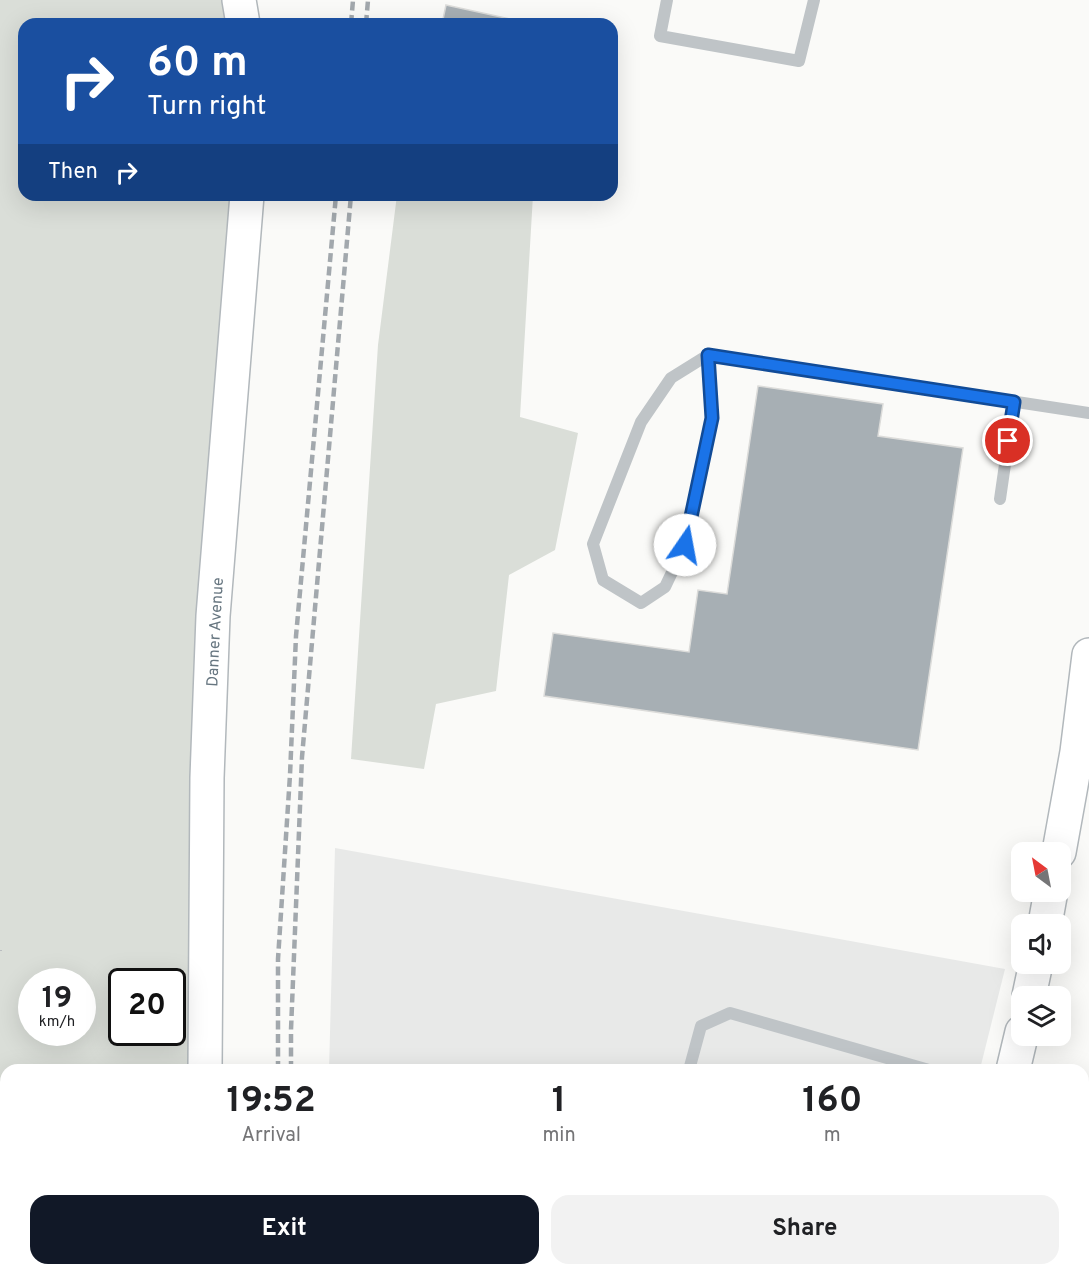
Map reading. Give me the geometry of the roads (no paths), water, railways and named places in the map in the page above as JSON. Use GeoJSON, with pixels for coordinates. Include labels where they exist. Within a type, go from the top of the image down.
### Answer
{"type":"FeatureCollection","features":[{"type":"Feature","properties":{"kind":"street"},"geometry":{"type":"LineString","coordinates":[[239,0],[242,18]]}},
{"type":"Feature","properties":{"kind":"street","name":"Danner Avenue"},"geometry":{"type":"LineString","coordinates":[[205,1064],[207,778],[213,616],[247,201]]}},
{"type":"Feature","properties":{"kind":"street"},"geometry":{"type":"LineString","coordinates":[[1061,842],[1077,752],[1089,655]]}},
{"type":"Feature","properties":{"kind":"street"},"geometry":{"type":"LineString","coordinates":[[1014,1064],[1019,1046]]}},
{"type":"Feature","properties":{"kind":"lane"},"geometry":{"type":"LineString","coordinates":[[667,0],[660,36],[800,61],[814,0]]}},
{"type":"Feature","properties":{"kind":"lane"},"geometry":{"type":"LineString","coordinates":[[708,355],[712,418],[685,545],[665,587],[641,603],[603,580],[592,544],[641,422],[671,378],[708,355],[1089,414]]}},
{"type":"Feature","properties":{"kind":"lane"},"geometry":{"type":"LineString","coordinates":[[1000,499],[1014,402]]}},
{"type":"Feature","properties":{"kind":"lane"},"geometry":{"type":"LineString","coordinates":[[691,1064],[702,1026],[730,1013],[908,1064]]}},
{"type":"Feature","properties":{"kind":"railway"},"geometry":{"type":"LineString","coordinates":[[352,18],[353,0]]}},
{"type":"Feature","properties":{"kind":"railway"},"geometry":{"type":"LineString","coordinates":[[366,18],[368,0]]}},
{"type":"Feature","properties":{"kind":"railway"},"geometry":{"type":"LineString","coordinates":[[278,1064],[278,959],[296,636],[335,201]]}},
{"type":"Feature","properties":{"kind":"railway"},"geometry":{"type":"LineString","coordinates":[[291,1064],[302,757],[350,201]]}}]}
